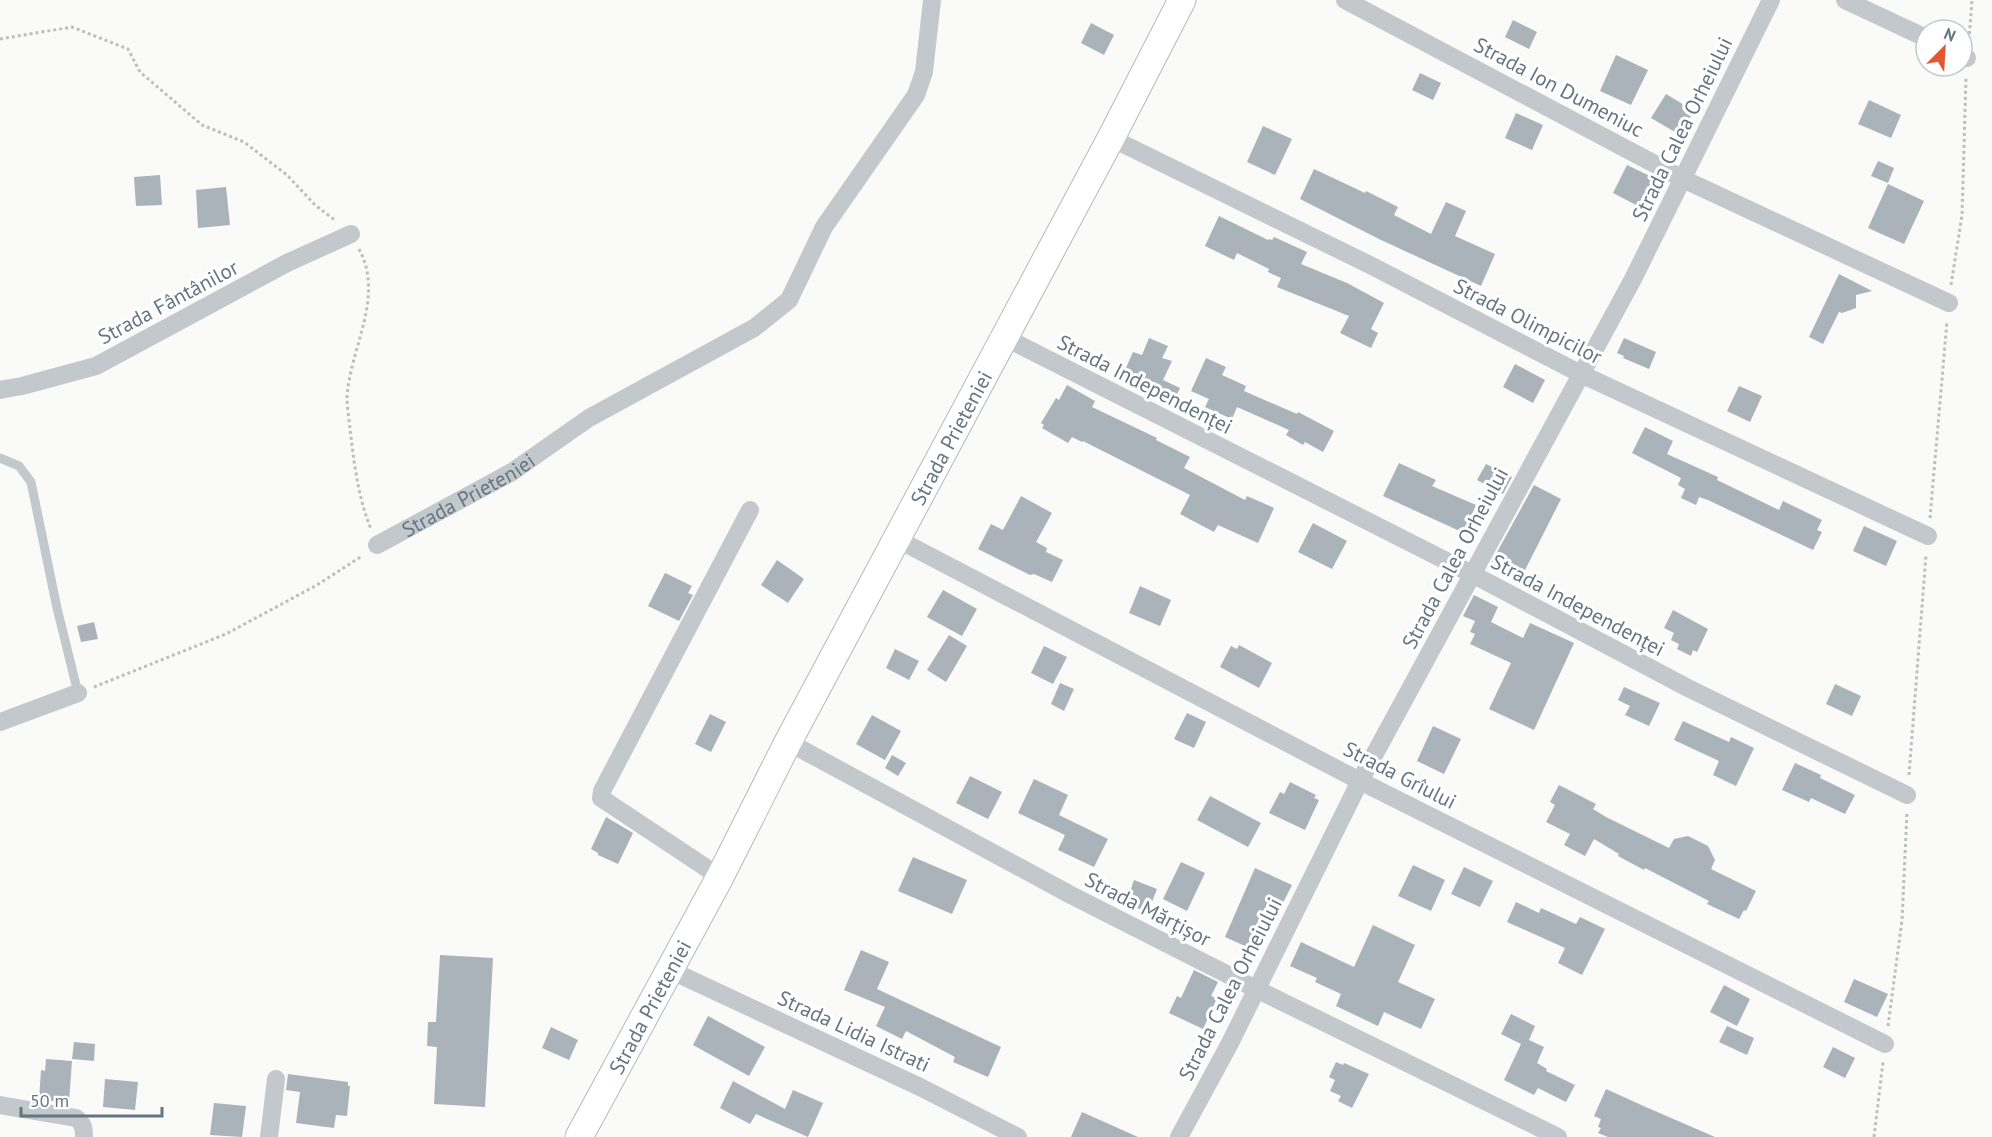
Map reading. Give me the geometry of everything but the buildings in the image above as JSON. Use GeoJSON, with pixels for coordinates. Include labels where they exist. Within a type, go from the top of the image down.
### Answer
{"type":"FeatureCollection","features":[{"type":"Feature","properties":{"kind":"street","name":"Strada Prieteniei"},"geometry":{"type":"LineString","coordinates":[[377,545],[512,472],[589,418],[754,328],[789,300],[824,227],[916,95],[924,72],[932,0]]}},
{"type":"Feature","properties":{"kind":"street","name":"Strada Prieteniei"},"geometry":{"type":"LineString","coordinates":[[579,1137],[720,877],[788,742],[1111,138],[1182,0]]}},
{"type":"Feature","properties":{"kind":"street","name":"Strada Ion Dumeniuc"},"geometry":{"type":"LineString","coordinates":[[1345,0],[1683,178],[1949,303]]}},
{"type":"Feature","properties":{"kind":"street","name":"Strada Calea Orheiului"},"geometry":{"type":"LineString","coordinates":[[1179,1137],[1229,1045],[1360,781],[1633,279],[1771,0]]}},
{"type":"Feature","properties":{"kind":"street"},"geometry":{"type":"LineString","coordinates":[[1845,0],[1914,32]]}},
{"type":"Feature","properties":{"kind":"street","name":"Strada Olimpicilor"},"geometry":{"type":"LineString","coordinates":[[1111,138],[1368,264],[1581,374],[1928,536]]}},
{"type":"Feature","properties":{"kind":"street","name":"Strada Fântânilor"},"geometry":{"type":"LineString","coordinates":[[0,390],[96,366],[287,263],[351,234]]}},
{"type":"Feature","properties":{"kind":"street","name":"Strada Independenței"},"geometry":{"type":"LineString","coordinates":[[1004,337],[1472,574],[1688,688],[1907,795]]}},
{"type":"Feature","properties":{"kind":"street"},"geometry":{"type":"LineString","coordinates":[[720,877],[601,798],[602,791],[750,510]]}},
{"type":"Feature","properties":{"kind":"street","name":"Strada Grîului"},"geometry":{"type":"LineString","coordinates":[[897,539],[1360,781],[1885,1044]]}},
{"type":"Feature","properties":{"kind":"street"},"geometry":{"type":"LineString","coordinates":[[0,722],[78,693]]}},
{"type":"Feature","properties":{"kind":"street","name":"Strada Mărțișor"},"geometry":{"type":"LineString","coordinates":[[788,742],[1069,894],[1256,989],[1558,1137]]}},
{"type":"Feature","properties":{"kind":"street","name":"Strada Lidia Istrati"},"geometry":{"type":"LineString","coordinates":[[670,970],[920,1087],[1018,1137]]}},
{"type":"Feature","properties":{"kind":"street"},"geometry":{"type":"LineString","coordinates":[[269,1137],[276,1079]]}},
{"type":"Feature","properties":{"kind":"street"},"geometry":{"type":"LineString","coordinates":[[0,1105],[68,1115],[76,1118],[83,1130]]}},
{"type":"Feature","properties":{"kind":"lane"},"geometry":{"type":"LineString","coordinates":[[0,458],[19,466],[31,482],[57,608],[78,693]]}},
{"type":"Feature","properties":{"kind":"path"},"geometry":{"type":"LineString","coordinates":[[1969,18],[1972,0]]}},
{"type":"Feature","properties":{"kind":"path"},"geometry":{"type":"LineString","coordinates":[[0,39],[72,27],[128,50],[140,72],[202,125],[243,142],[287,175],[315,205],[351,234],[367,263],[368,300],[363,334],[352,370],[347,398],[353,458],[364,514],[377,545],[316,585],[226,634],[78,693]]}},
{"type":"Feature","properties":{"kind":"path"},"geometry":{"type":"LineString","coordinates":[[1874,1137],[1902,920],[1907,795],[1928,536],[1949,303],[1962,215],[1964,78]]}}]}
